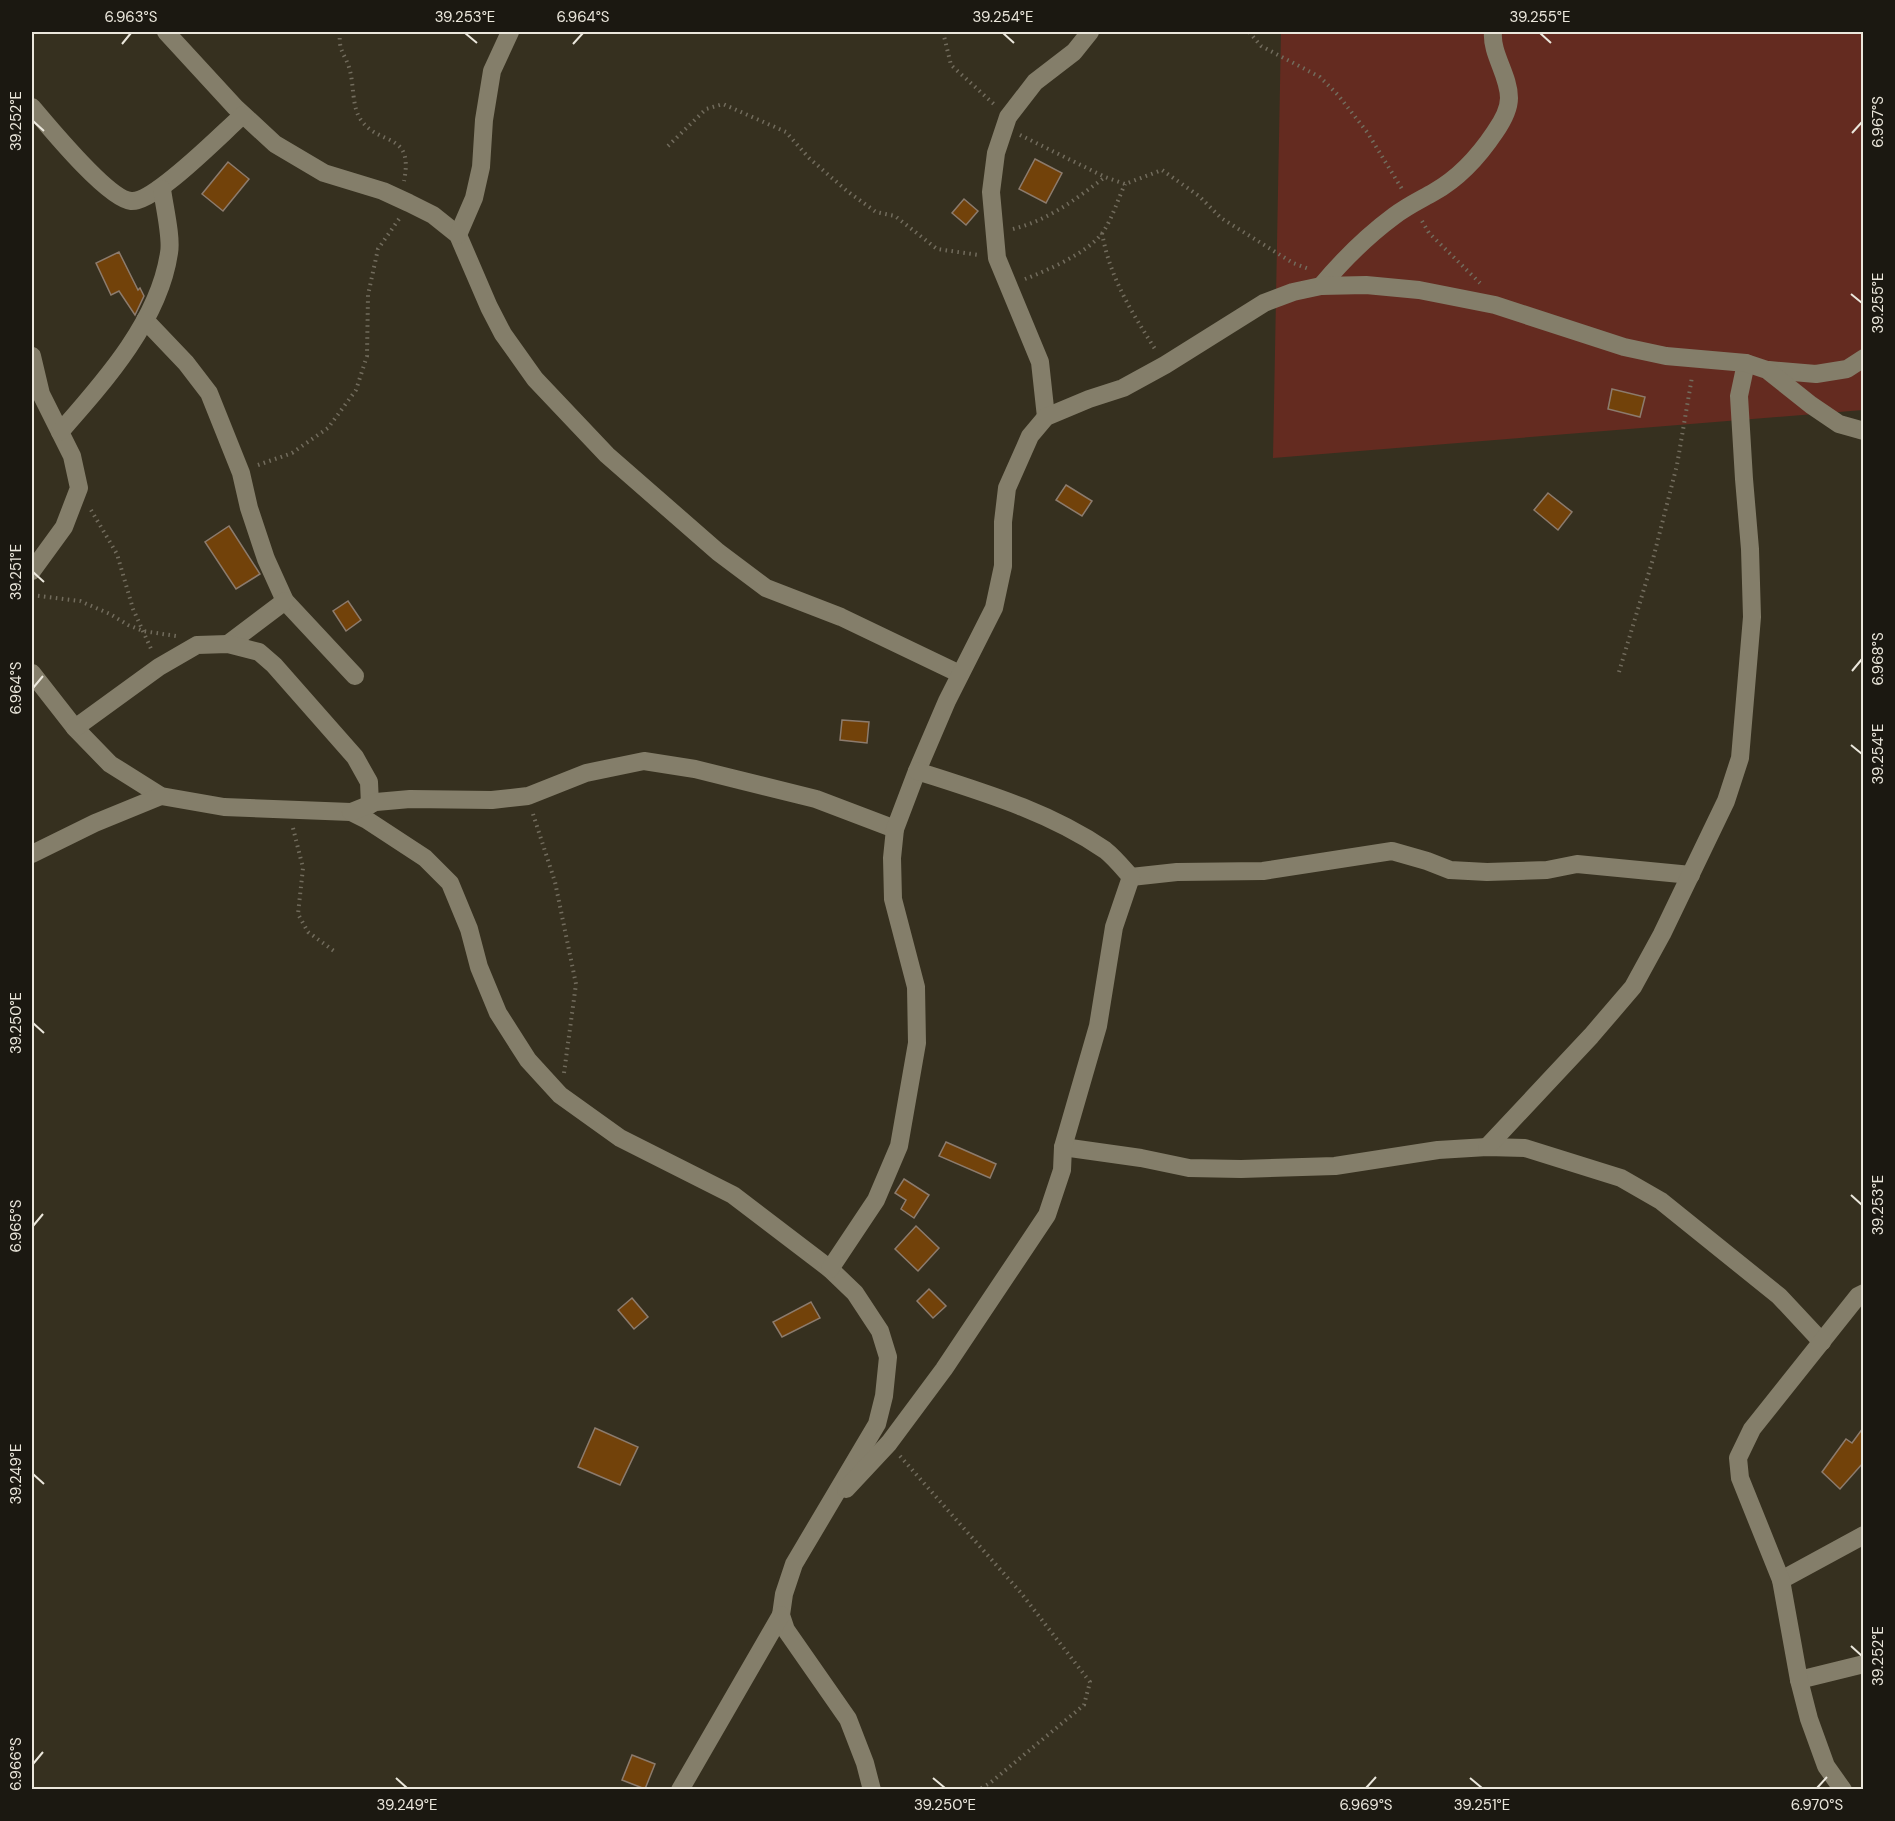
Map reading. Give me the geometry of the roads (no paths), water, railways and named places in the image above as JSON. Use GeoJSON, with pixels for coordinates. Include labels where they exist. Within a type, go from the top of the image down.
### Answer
{"type":"FeatureCollection","features":[{"type":"Feature","properties":{"kind":"street"},"geometry":{"type":"LineString","coordinates":[[166,32],[243,114],[275,144],[324,173],[383,190],[433,215],[458,235],[503,334],[535,380],[608,454],[718,552],[766,588],[841,617],[960,674]]}},
{"type":"Feature","properties":{"kind":"street"},"geometry":{"type":"LineString","coordinates":[[458,235],[474,198],[481,166],[484,120],[492,71],[510,32]]}},
{"type":"Feature","properties":{"kind":"street"},"geometry":{"type":"LineString","coordinates":[[1046,417],[1040,362],[997,258],[991,192],[996,153],[1006,122],[1035,82],[1074,52],[1090,32]]}},
{"type":"Feature","properties":{"kind":"street"},"geometry":{"type":"LineString","coordinates":[[1325,281],[1371,235],[1466,168],[1503,120],[1509,98],[1492,39],[1493,32]]}},
{"type":"Feature","properties":{"kind":"street"},"geometry":{"type":"LineString","coordinates":[[32,107],[105,186],[124,199],[134,201],[162,189],[243,114]]}},
{"type":"Feature","properties":{"kind":"street"},"geometry":{"type":"LineString","coordinates":[[60,432],[104,383],[157,298],[170,251],[162,189]]}},
{"type":"Feature","properties":{"kind":"street"},"geometry":{"type":"LineString","coordinates":[[830,1269],[876,1200],[899,1146],[917,1043],[916,987],[892,899],[892,858],[896,829],[917,771],[947,701],[994,608],[1003,566],[1006,488],[1030,436],[1046,417],[1123,388],[1166,365],[1264,303],[1325,281],[1419,290],[1503,307],[1624,347],[1666,356],[1746,363],[1767,370],[1816,374],[1847,369],[1863,358]]}},
{"type":"Feature","properties":{"kind":"street"},"geometry":{"type":"LineString","coordinates":[[145,320],[186,363],[209,393],[241,473],[249,508],[266,559],[285,601],[356,676]]}},
{"type":"Feature","properties":{"kind":"street"},"geometry":{"type":"LineString","coordinates":[[32,356],[41,394],[72,456],[79,488],[64,527],[32,571]]}},
{"type":"Feature","properties":{"kind":"street"},"geometry":{"type":"LineString","coordinates":[[1487,1147],[1591,1036],[1633,987],[1726,801],[1740,758],[1752,616],[1750,549],[1739,396],[1746,363]]}},
{"type":"Feature","properties":{"kind":"street"},"geometry":{"type":"LineString","coordinates":[[1767,370],[1839,424],[1863,431]]}},
{"type":"Feature","properties":{"kind":"street"},"geometry":{"type":"LineString","coordinates":[[228,644],[285,601]]}},
{"type":"Feature","properties":{"kind":"street"},"geometry":{"type":"LineString","coordinates":[[75,728],[159,667],[196,645],[228,644],[259,652],[274,665],[355,757],[369,782],[369,805]]}},
{"type":"Feature","properties":{"kind":"street"},"geometry":{"type":"LineString","coordinates":[[32,673],[75,728],[110,764],[161,796],[224,807],[351,812],[376,802],[410,799],[492,800],[528,796],[586,772],[644,761],[695,769],[816,799],[896,829]]}},
{"type":"Feature","properties":{"kind":"street"},"geometry":{"type":"LineString","coordinates":[[917,771],[1008,800],[1053,820],[1106,851],[1131,877]]}},
{"type":"Feature","properties":{"kind":"street"},"geometry":{"type":"LineString","coordinates":[[32,854],[95,823],[161,796]]}},
{"type":"Feature","properties":{"kind":"street"},"geometry":{"type":"LineString","coordinates":[[351,812],[374,824],[425,858],[450,884],[469,929],[479,966],[498,1013],[528,1060],[561,1095],[620,1138],[733,1195],[830,1269],[855,1293],[880,1331],[888,1357],[884,1396],[877,1424],[794,1564],[784,1594],[781,1615],[680,1790]]}},
{"type":"Feature","properties":{"kind":"street"},"geometry":{"type":"LineString","coordinates":[[1131,877],[1177,872],[1263,871],[1392,851],[1450,870],[1487,872],[1547,870],[1576,864],[1691,875]]}},
{"type":"Feature","properties":{"kind":"street"},"geometry":{"type":"LineString","coordinates":[[820,1517],[889,1443],[944,1369],[1047,1215],[1062,1170],[1063,1147],[1098,1026],[1114,927],[1131,877]]}},
{"type":"Feature","properties":{"kind":"street"},"geometry":{"type":"LineString","coordinates":[[1063,1147],[1142,1158],[1190,1168],[1241,1169],[1335,1166],[1438,1150],[1487,1147],[1525,1148],[1621,1178],[1661,1201],[1779,1296],[1822,1342]]}},
{"type":"Feature","properties":{"kind":"street"},"geometry":{"type":"LineString","coordinates":[[1843,1790],[1826,1767],[1809,1719],[1799,1680],[1781,1580],[1740,1478],[1738,1458],[1752,1429],[1858,1296],[1863,1293]]}},
{"type":"Feature","properties":{"kind":"street"},"geometry":{"type":"LineString","coordinates":[[1781,1580],[1863,1535]]}},
{"type":"Feature","properties":{"kind":"street"},"geometry":{"type":"LineString","coordinates":[[781,1615],[786,1630],[848,1719],[866,1763],[872,1790]]}},
{"type":"Feature","properties":{"kind":"street"},"geometry":{"type":"LineString","coordinates":[[1799,1680],[1863,1664]]}}]}
